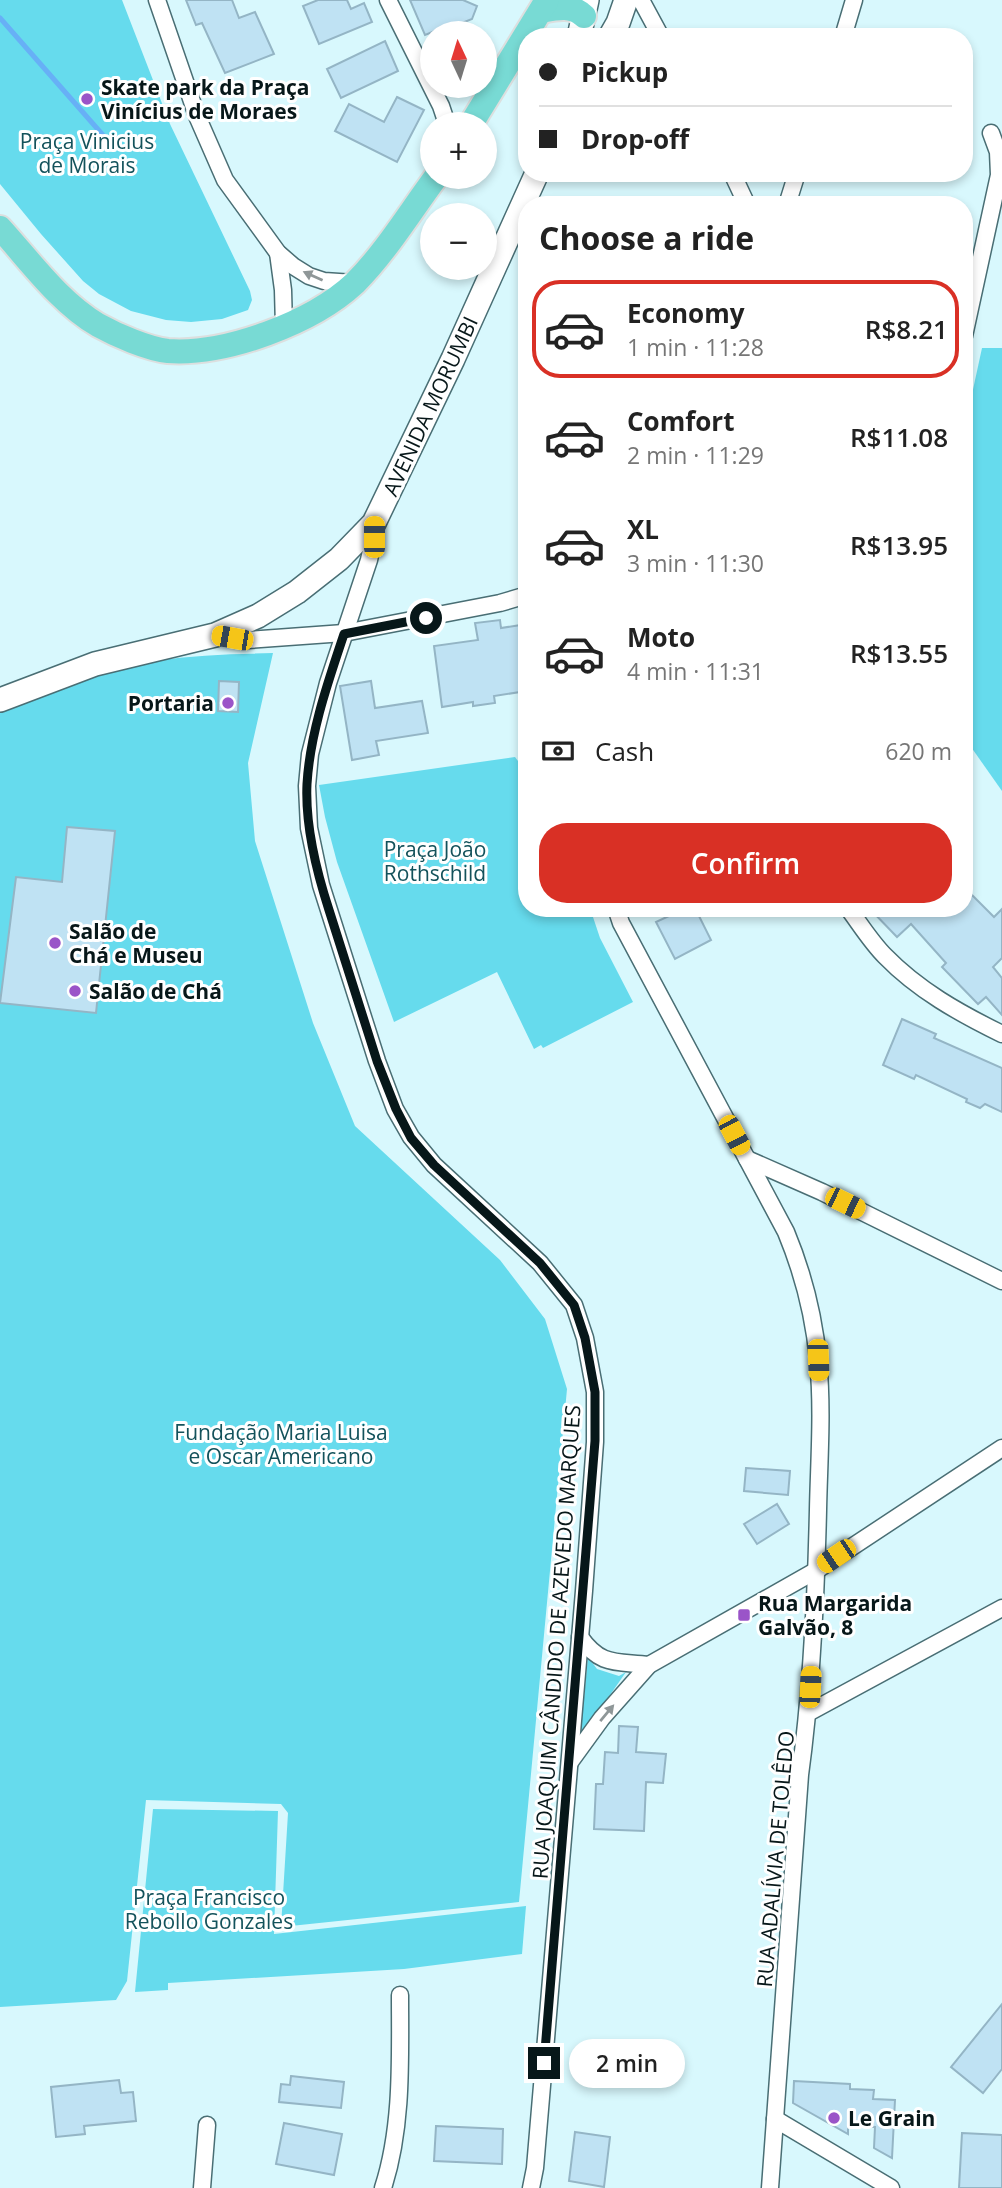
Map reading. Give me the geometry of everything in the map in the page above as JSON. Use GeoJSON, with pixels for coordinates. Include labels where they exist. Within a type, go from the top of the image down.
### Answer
{"type":"FeatureCollection","features":[{"type":"Feature","properties":{"kind":"main road"},"geometry":{"type":"LineString","coordinates":[[615,28],[626,0]]}},
{"type":"Feature","properties":{"kind":"main road"},"geometry":{"type":"LineString","coordinates":[[533,28],[548,4],[579,11],[583,18]]}},
{"type":"Feature","properties":{"kind":"main road"},"geometry":{"type":"LineString","coordinates":[[479,112],[518,51]]}},
{"type":"Feature","properties":{"kind":"main road"},"geometry":{"type":"LineString","coordinates":[[0,228],[64,299],[97,324],[133,341],[166,351],[200,350],[245,340],[284,327],[304,317],[354,283],[383,250],[427,189]]}},
{"type":"Feature","properties":{"kind":"main road","name":"AVENIDA MORUMBI"},"geometry":{"type":"LineString","coordinates":[[0,700],[95,664],[215,635],[258,616],[297,592],[339,559],[374,523],[518,215]]}},
{"type":"Feature","properties":{"kind":"street"},"geometry":{"type":"LineString","coordinates":[[157,0],[197,116],[225,180],[278,253],[293,266],[324,281],[354,283]]}},
{"type":"Feature","properties":{"kind":"street"},"geometry":{"type":"LineString","coordinates":[[388,0],[443,112]]}},
{"type":"Feature","properties":{"kind":"street"},"geometry":{"type":"LineString","coordinates":[[641,0],[657,28]]}},
{"type":"Feature","properties":{"kind":"street"},"geometry":{"type":"LineString","coordinates":[[846,28],[854,0]]}},
{"type":"Feature","properties":{"kind":"street"},"geometry":{"type":"LineString","coordinates":[[973,295],[999,175],[998,152],[991,133]]}},
{"type":"Feature","properties":{"kind":"street"},"geometry":{"type":"LineString","coordinates":[[278,253],[284,327]]}},
{"type":"Feature","properties":{"kind":"street","name":"RUA JOAQUIM CÂNDIDO DE AZEVEDO MARQUES"},"geometry":{"type":"LineString","coordinates":[[374,523],[369,560],[344,634],[310,754],[307,786],[309,828],[321,885],[377,1061],[411,1138],[434,1165],[540,1263],[574,1305],[585,1338],[595,1392],[595,1441],[555,1948],[531,2188]]}},
{"type":"Feature","properties":{"kind":"street"},"geometry":{"type":"LineString","coordinates":[[215,635],[248,640],[344,634],[518,597]]}},
{"type":"Feature","properties":{"kind":"street","name":"RUA ADALÍVIA DE TOLÊDO"},"geometry":{"type":"LineString","coordinates":[[619,917],[786,1232],[799,1263],[818,1360],[820,1409],[817,1570],[770,2188]]}},
{"type":"Feature","properties":{"kind":"street"},"geometry":{"type":"LineString","coordinates":[[855,917],[882,954],[906,976],[942,1003],[1002,1034]]}},
{"type":"Feature","properties":{"kind":"street"},"geometry":{"type":"LineString","coordinates":[[747,1159],[822,1192],[1002,1281]]}},
{"type":"Feature","properties":{"kind":"street"},"geometry":{"type":"LineString","coordinates":[[568,1764],[602,1718],[649,1665],[817,1570],[1002,1448]]}},
{"type":"Feature","properties":{"kind":"street"},"geometry":{"type":"LineString","coordinates":[[808,1713],[1002,1608]]}},
{"type":"Feature","properties":{"kind":"street"},"geometry":{"type":"LineString","coordinates":[[580,1637],[590,1651],[603,1658],[617,1663],[649,1665]]}},
{"type":"Feature","properties":{"kind":"street"},"geometry":{"type":"LineString","coordinates":[[383,2188],[393,2144],[398,2099],[400,1995]]}},
{"type":"Feature","properties":{"kind":"street"},"geometry":{"type":"LineString","coordinates":[[775,2119],[891,2188]]}},
{"type":"Feature","properties":{"kind":"street"},"geometry":{"type":"LineString","coordinates":[[202,2188],[207,2125]]}},
{"type":"Feature","properties":{"kind":"green space","name":"Praça Vinicius de Morais"},"geometry":{"type":"Polygon","coordinates":[[[0,0],[122,0],[170,124],[250,291],[252,300],[248,310],[222,319],[191,322],[166,320],[131,311],[99,294],[83,281],[0,184],[0,0]]]}},
{"type":"Feature","properties":{"kind":"green space"},"geometry":{"type":"Polygon","coordinates":[[[982,348],[1002,348],[1002,791],[973,750],[973,390],[982,348]]]}},
{"type":"Feature","properties":{"kind":"green space","name":"Fundação Maria Luisa e Oscar Americano"},"geometry":{"type":"Polygon","coordinates":[[[273,653],[248,763],[255,841],[313,1023],[355,1126],[500,1260],[545,1319],[567,1389],[519,1902],[281,1927],[288,1813],[281,1804],[146,1800],[127,1981],[116,2000],[0,2007],[0,705],[135,664],[199,656],[273,653]]]}},
{"type":"Feature","properties":{"kind":"green space","name":"Praça João Rothschild"},"geometry":{"type":"Polygon","coordinates":[[[515,757],[518,761],[518,917],[593,917],[600,938],[633,1002],[543,1048],[541,1045],[534,1049],[497,972],[394,1022],[337,862],[319,785],[515,757]]]}},
{"type":"Feature","properties":{"kind":"green space"},"geometry":{"type":"Polygon","coordinates":[[[588,1657],[597,1669],[619,1676],[626,1672],[580,1738],[588,1657]]]}},
{"type":"Feature","properties":{"kind":"green space","name":"Praça Francisco Rebollo Gonzales"},"geometry":{"type":"Polygon","coordinates":[[[153,1809],[278,1811],[274,1934],[526,1906],[522,1954],[404,1969],[168,1983],[168,1990],[135,1992],[153,1809]]]}},
{"type":"Feature","properties":{"kind":"building"},"geometry":{"type":"Polygon","coordinates":[[[186,0],[232,0],[239,18],[255,12],[274,54],[225,73],[202,23],[196,25],[186,0]]]}},
{"type":"Feature","properties":{"kind":"building"},"geometry":{"type":"Polygon","coordinates":[[[318,0],[347,0],[351,9],[364,3],[372,22],[319,44],[303,6],[318,0]]]}},
{"type":"Feature","properties":{"kind":"building"},"geometry":{"type":"Polygon","coordinates":[[[410,0],[463,0],[477,6],[472,19],[467,21],[420,21],[420,23],[410,0]]]}},
{"type":"Feature","properties":{"kind":"building"},"geometry":{"type":"Polygon","coordinates":[[[385,41],[398,71],[341,98],[327,69],[385,41]]]}},
{"type":"Feature","properties":{"kind":"building"},"geometry":{"type":"Polygon","coordinates":[[[397,97],[424,110],[420,112],[420,118],[397,162],[335,131],[349,104],[384,122],[397,97]]]}},
{"type":"Feature","properties":{"kind":"building"},"geometry":{"type":"Polygon","coordinates":[[[500,620],[501,628],[518,625],[518,692],[494,696],[495,703],[473,706],[473,702],[442,707],[434,646],[478,640],[475,623],[500,620]]]}},
{"type":"Feature","properties":{"kind":"building","name":"Portaria"},"geometry":{"type":"Polygon","coordinates":[[[219,681],[239,682],[238,712],[218,711],[219,681]]]}},
{"type":"Feature","properties":{"kind":"building"},"geometry":{"type":"Polygon","coordinates":[[[371,681],[375,708],[422,701],[428,733],[376,741],[379,755],[352,760],[340,686],[371,681]]]}},
{"type":"Feature","properties":{"kind":"building","name":"Salão de Chá e Museu"},"geometry":{"type":"Polygon","coordinates":[[[67,827],[115,831],[96,1013],[0,1003],[16,877],[62,882],[67,827]]]}},
{"type":"Feature","properties":{"kind":"building"},"geometry":{"type":"Polygon","coordinates":[[[973,896],[994,917],[1002,909],[1002,958],[993,967],[1002,978],[1002,1015],[986,997],[978,1004],[942,967],[946,963],[911,924],[897,937],[878,917],[973,917],[973,896]]]}},
{"type":"Feature","properties":{"kind":"building"},"geometry":{"type":"Polygon","coordinates":[[[667,917],[700,917],[711,940],[675,959],[656,922],[667,917]]]}},
{"type":"Feature","properties":{"kind":"building"},"geometry":{"type":"Polygon","coordinates":[[[902,1019],[936,1034],[934,1038],[1002,1068],[1002,1112],[985,1104],[980,1108],[916,1075],[914,1079],[883,1065],[902,1019]]]}},
{"type":"Feature","properties":{"kind":"building"},"geometry":{"type":"Polygon","coordinates":[[[746,1468],[790,1471],[788,1495],[744,1491],[746,1468]]]}},
{"type":"Feature","properties":{"kind":"building"},"geometry":{"type":"Polygon","coordinates":[[[777,1504],[789,1524],[757,1544],[744,1524],[777,1504]]]}},
{"type":"Feature","properties":{"kind":"building"},"geometry":{"type":"Polygon","coordinates":[[[619,1726],[638,1727],[636,1752],[666,1754],[663,1783],[646,1782],[644,1831],[594,1829],[596,1784],[603,1784],[605,1752],[618,1753],[619,1726]]]}},
{"type":"Feature","properties":{"kind":"building"},"geometry":{"type":"Polygon","coordinates":[[[1002,2004],[1002,2069],[983,2093],[951,2067],[1002,2004]]]}},
{"type":"Feature","properties":{"kind":"building"},"geometry":{"type":"Polygon","coordinates":[[[291,2076],[344,2082],[341,2108],[279,2102],[281,2084],[290,2085],[291,2076]]]}},
{"type":"Feature","properties":{"kind":"building"},"geometry":{"type":"Polygon","coordinates":[[[119,2080],[121,2093],[133,2092],[136,2121],[84,2126],[85,2134],[56,2137],[51,2087],[119,2080]]]}},
{"type":"Feature","properties":{"kind":"building"},"geometry":{"type":"Polygon","coordinates":[[[794,2081],[850,2084],[850,2089],[874,2090],[873,2099],[895,2100],[892,2158],[874,2148],[875,2127],[848,2126],[848,2134],[793,2103],[794,2081]]]}},
{"type":"Feature","properties":{"kind":"building"},"geometry":{"type":"Polygon","coordinates":[[[284,2123],[342,2134],[334,2175],[276,2164],[284,2123]]]}},
{"type":"Feature","properties":{"kind":"building"},"geometry":{"type":"Polygon","coordinates":[[[436,2126],[503,2129],[502,2164],[434,2161],[436,2126]]]}},
{"type":"Feature","properties":{"kind":"building"},"geometry":{"type":"Polygon","coordinates":[[[575,2132],[610,2137],[604,2187],[569,2181],[575,2132]]]}},
{"type":"Feature","properties":{"kind":"building"},"geometry":{"type":"Polygon","coordinates":[[[962,2133],[1002,2135],[1002,2188],[959,2188],[962,2133]]]}},
{"type":"Feature","properties":{"kind":"waterway"},"geometry":{"type":"LineString","coordinates":[[0,18],[109,142]]}},
{"type":"Feature","properties":{"kind":"place","name":"Skate park da Praça Vinícius de Moraes"},"geometry":{"type":"Point","coordinates":[87,99]}},
{"type":"Feature","properties":{"kind":"place","name":"Portaria"},"geometry":{"type":"Point","coordinates":[228,703]}},
{"type":"Feature","properties":{"kind":"place","name":"Salão de Chá e Museu"},"geometry":{"type":"Point","coordinates":[55,943]}},
{"type":"Feature","properties":{"kind":"place","name":"Salão de Chá"},"geometry":{"type":"Point","coordinates":[75,991]}},
{"type":"Feature","properties":{"kind":"place","name":"Rua Margarida Galvão, 8"},"geometry":{"type":"Point","coordinates":[744,1615]}},
{"type":"Feature","properties":{"kind":"place","name":"Le Grain"},"geometry":{"type":"Point","coordinates":[834,2118]}},
{"type":"Feature","properties":{"kind":"route"},"geometry":{"type":"LineString","coordinates":[[426,618],[344,634],[310,754],[307,786],[309,828],[321,885],[377,1061],[403,1124],[434,1165],[540,1263],[574,1305],[585,1338],[595,1392],[595,1441],[544,2063]]}}]}
